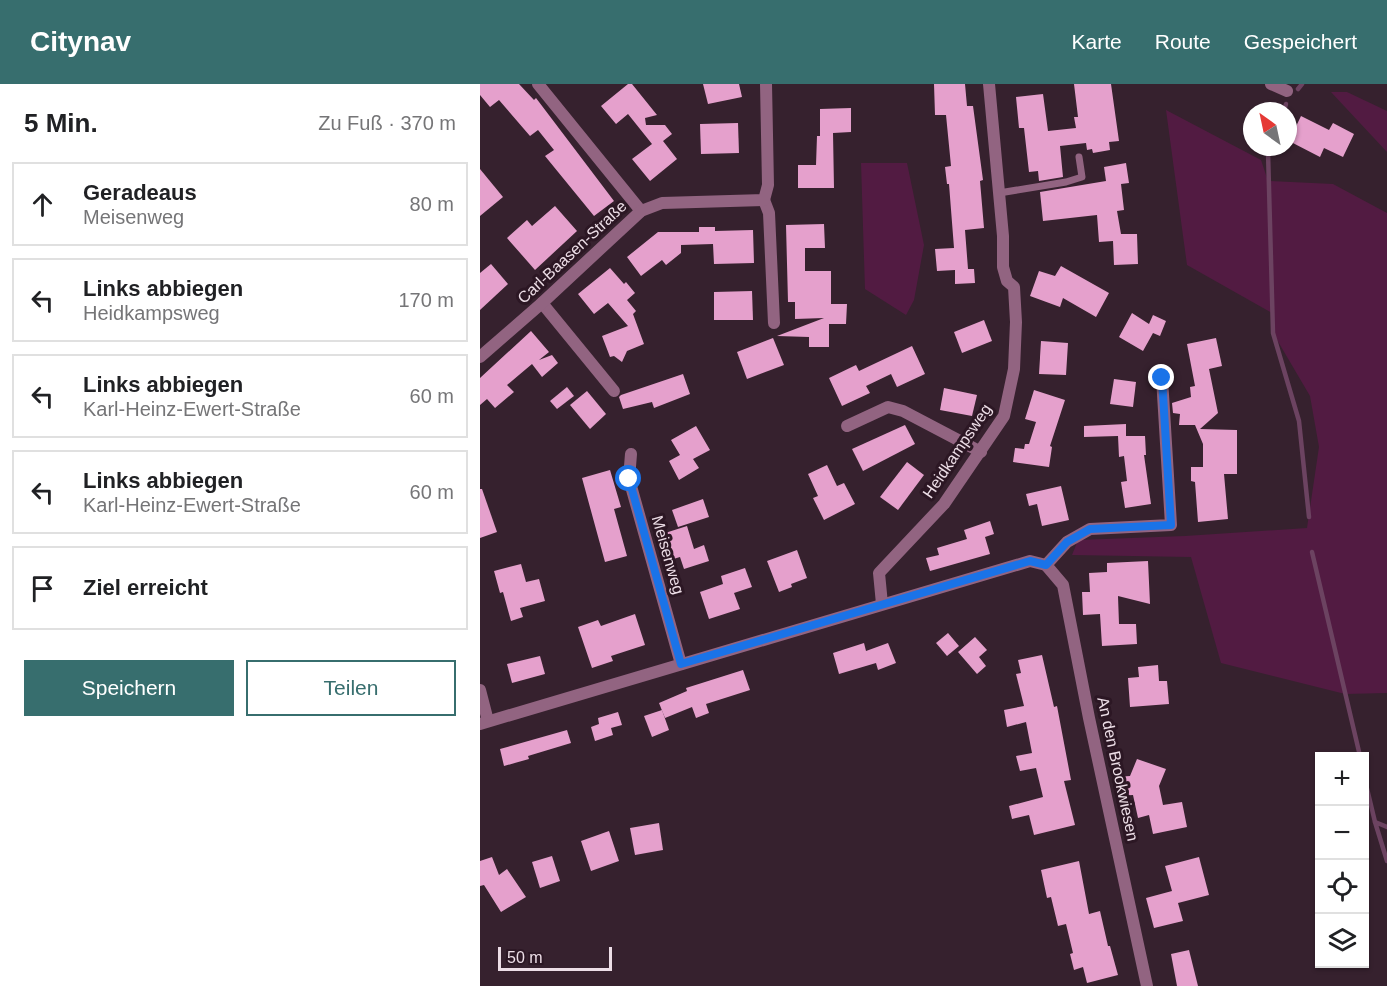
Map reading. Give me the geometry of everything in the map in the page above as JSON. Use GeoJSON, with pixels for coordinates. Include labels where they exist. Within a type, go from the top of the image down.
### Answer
{"type":"FeatureCollection","features":[{"type":"Feature","properties":{"kind":"street"},"geometry":{"type":"LineString","coordinates":[[538,84],[641,211]]}},
{"type":"Feature","properties":{"kind":"street"},"geometry":{"type":"LineString","coordinates":[[766,84],[768,185],[764,200],[769,213],[774,322]]}},
{"type":"Feature","properties":{"kind":"street","name":"Heidkampsweg"},"geometry":{"type":"LineString","coordinates":[[882,604],[879,573],[944,504],[981,452],[1004,416],[1014,369],[1016,302],[1014,287],[1006,281],[1003,267],[1003,236],[988,84]]}},
{"type":"Feature","properties":{"kind":"street"},"geometry":{"type":"LineString","coordinates":[[1271,84],[1287,91]]}},
{"type":"Feature","properties":{"kind":"street","name":"Carl-Baasen-Straße"},"geometry":{"type":"LineString","coordinates":[[480,357],[641,211],[662,203],[764,200]]}},
{"type":"Feature","properties":{"kind":"street"},"geometry":{"type":"LineString","coordinates":[[542,303],[614,391]]}},
{"type":"Feature","properties":{"kind":"street"},"geometry":{"type":"LineString","coordinates":[[480,690],[484,723],[1030,561],[1046,565],[1067,542],[1090,529],[1171,525],[1162,378]]}},
{"type":"Feature","properties":{"kind":"street"},"geometry":{"type":"LineString","coordinates":[[847,426],[888,407],[903,411],[981,452]]}},
{"type":"Feature","properties":{"kind":"street","name":"Meisenweg"},"geometry":{"type":"LineString","coordinates":[[631,454],[629,479],[681,664]]}},
{"type":"Feature","properties":{"kind":"street","name":"An den Brookwiesen"},"geometry":{"type":"LineString","coordinates":[[1046,565],[1063,585],[1089,718],[1147,986]]}},
{"type":"Feature","properties":{"kind":"lane"},"geometry":{"type":"LineString","coordinates":[[999,193],[1066,182],[1082,177],[1079,157]]}},
{"type":"Feature","properties":{"kind":"shaded area"},"geometry":{"type":"Polygon","coordinates":[[[1331,92],[1347,92],[1387,111],[1387,152],[1331,92]]]}},
{"type":"Feature","properties":{"kind":"shaded area"},"geometry":{"type":"Polygon","coordinates":[[[1166,110],[1243,151],[1243,156],[1253,156],[1261,160],[1268,181],[1333,184],[1387,213],[1387,693],[1345,694],[1221,663],[1191,557],[1072,555],[1078,540],[1307,528],[1319,447],[1310,396],[1273,333],[1272,313],[1187,265],[1166,110]]]}},
{"type":"Feature","properties":{"kind":"shaded area"},"geometry":{"type":"Polygon","coordinates":[[[861,163],[907,163],[924,245],[914,300],[906,315],[865,289],[861,163]]]}},
{"type":"Feature","properties":{"kind":"building"},"geometry":{"type":"Polygon","coordinates":[[[480,84],[519,84],[534,100],[536,98],[614,201],[594,216],[545,156],[554,150],[538,130],[530,136],[499,100],[490,107],[480,95],[480,84]]]}},
{"type":"Feature","properties":{"kind":"building"},"geometry":{"type":"Polygon","coordinates":[[[628,84],[632,84],[657,115],[645,118],[646,125],[665,125],[672,134],[663,141],[677,159],[650,181],[632,159],[652,144],[628,114],[616,124],[601,106],[628,84]]]}},
{"type":"Feature","properties":{"kind":"building"},"geometry":{"type":"Polygon","coordinates":[[[703,84],[739,84],[742,97],[708,104],[703,84]]]}},
{"type":"Feature","properties":{"kind":"building"},"geometry":{"type":"Polygon","coordinates":[[[934,84],[965,84],[967,106],[973,106],[983,180],[980,181],[984,228],[965,230],[968,269],[974,269],[975,283],[955,284],[955,270],[937,271],[935,249],[954,248],[949,184],[947,184],[945,167],[951,166],[946,115],[935,115],[934,84]]]}},
{"type":"Feature","properties":{"kind":"building"},"geometry":{"type":"Polygon","coordinates":[[[1074,84],[1111,84],[1119,141],[1109,142],[1110,150],[1093,153],[1092,149],[1087,150],[1086,143],[1060,146],[1063,177],[1039,181],[1038,171],[1029,172],[1024,128],[1019,128],[1016,97],[1043,94],[1048,131],[1076,128],[1074,117],[1078,117],[1074,84]]]}},
{"type":"Feature","properties":{"kind":"building"},"geometry":{"type":"Polygon","coordinates":[[[851,108],[851,132],[833,133],[834,188],[798,188],[798,165],[816,165],[817,136],[820,136],[820,109],[851,108]]]}},
{"type":"Feature","properties":{"kind":"building"},"geometry":{"type":"Polygon","coordinates":[[[1301,116],[1329,130],[1333,123],[1354,134],[1343,157],[1324,148],[1320,157],[1297,145],[1297,124],[1301,116]]]}},
{"type":"Feature","properties":{"kind":"building"},"geometry":{"type":"Polygon","coordinates":[[[738,123],[739,153],[701,154],[700,124],[738,123]]]}},
{"type":"Feature","properties":{"kind":"building"},"geometry":{"type":"Polygon","coordinates":[[[1126,163],[1129,183],[1121,184],[1124,210],[1117,211],[1121,234],[1137,234],[1138,264],[1114,265],[1113,241],[1099,242],[1097,215],[1043,221],[1040,192],[1106,181],[1104,167],[1126,163]]]}},
{"type":"Feature","properties":{"kind":"building"},"geometry":{"type":"Polygon","coordinates":[[[480,169],[503,197],[480,216],[480,169]]]}},
{"type":"Feature","properties":{"kind":"building"},"geometry":{"type":"Polygon","coordinates":[[[555,206],[577,231],[535,270],[507,238],[527,220],[532,226],[555,206]]]}},
{"type":"Feature","properties":{"kind":"building"},"geometry":{"type":"Polygon","coordinates":[[[824,224],[825,248],[805,248],[805,271],[831,271],[831,304],[847,304],[846,324],[829,324],[829,347],[809,347],[809,337],[777,336],[824,318],[795,319],[795,302],[788,302],[786,225],[824,224]]]}},
{"type":"Feature","properties":{"kind":"building"},"geometry":{"type":"Polygon","coordinates":[[[699,227],[715,227],[715,231],[753,230],[754,263],[714,264],[713,244],[681,245],[681,253],[666,265],[662,260],[641,276],[627,257],[658,232],[699,232],[699,227]]]}},
{"type":"Feature","properties":{"kind":"building"},"geometry":{"type":"Polygon","coordinates":[[[491,264],[508,284],[480,310],[480,273],[491,264]]]}},
{"type":"Feature","properties":{"kind":"building"},"geometry":{"type":"Polygon","coordinates":[[[1061,266],[1109,293],[1096,317],[1063,298],[1060,307],[1030,296],[1039,271],[1055,276],[1061,266]]]}},
{"type":"Feature","properties":{"kind":"building"},"geometry":{"type":"Polygon","coordinates":[[[610,268],[635,293],[627,300],[636,311],[633,314],[644,344],[627,351],[622,362],[614,356],[610,357],[602,336],[628,326],[608,303],[594,314],[578,294],[610,268]]]}},
{"type":"Feature","properties":{"kind":"building"},"geometry":{"type":"Polygon","coordinates":[[[752,291],[753,320],[714,320],[714,292],[752,291]]]}},
{"type":"Feature","properties":{"kind":"building"},"geometry":{"type":"Polygon","coordinates":[[[1132,313],[1149,324],[1153,315],[1166,321],[1160,336],[1153,333],[1143,351],[1119,337],[1132,313]]]}},
{"type":"Feature","properties":{"kind":"building"},"geometry":{"type":"Polygon","coordinates":[[[984,320],[992,341],[962,353],[954,332],[984,320]]]}},
{"type":"Feature","properties":{"kind":"building"},"geometry":{"type":"Polygon","coordinates":[[[531,331],[549,352],[539,360],[552,355],[558,363],[542,377],[532,364],[507,385],[514,392],[495,408],[487,399],[480,405],[480,378],[531,331]]]}},
{"type":"Feature","properties":{"kind":"building"},"geometry":{"type":"Polygon","coordinates":[[[773,338],[784,365],[747,379],[737,352],[773,338]]]}},
{"type":"Feature","properties":{"kind":"building"},"geometry":{"type":"Polygon","coordinates":[[[1216,338],[1222,366],[1209,369],[1218,413],[1200,429],[1237,430],[1237,474],[1224,474],[1228,519],[1198,522],[1195,482],[1191,481],[1191,467],[1203,467],[1203,444],[1195,425],[1179,425],[1180,414],[1173,413],[1172,403],[1191,397],[1190,387],[1195,386],[1187,344],[1216,338]]]}},
{"type":"Feature","properties":{"kind":"building"},"geometry":{"type":"Polygon","coordinates":[[[1041,341],[1068,343],[1066,375],[1039,374],[1041,341]]]}},
{"type":"Feature","properties":{"kind":"building"},"geometry":{"type":"Polygon","coordinates":[[[912,346],[925,374],[897,387],[891,374],[866,386],[870,393],[842,406],[829,378],[856,365],[859,371],[912,346]]]}},
{"type":"Feature","properties":{"kind":"building"},"geometry":{"type":"Polygon","coordinates":[[[683,374],[690,394],[654,408],[652,402],[623,409],[619,397],[621,395],[683,374]]]}},
{"type":"Feature","properties":{"kind":"building"},"geometry":{"type":"Polygon","coordinates":[[[1114,379],[1136,382],[1133,407],[1110,404],[1114,379]]]}},
{"type":"Feature","properties":{"kind":"building"},"geometry":{"type":"Polygon","coordinates":[[[567,387],[574,396],[557,409],[550,401],[567,387]]]}},
{"type":"Feature","properties":{"kind":"building"},"geometry":{"type":"Polygon","coordinates":[[[944,388],[977,395],[972,416],[940,410],[944,388]]]}},
{"type":"Feature","properties":{"kind":"building"},"geometry":{"type":"Polygon","coordinates":[[[1034,390],[1065,400],[1050,446],[1052,447],[1049,467],[1013,462],[1015,448],[1024,449],[1025,444],[1029,444],[1036,422],[1025,419],[1034,390]]]}},
{"type":"Feature","properties":{"kind":"building"},"geometry":{"type":"Polygon","coordinates":[[[587,391],[606,414],[590,429],[570,405],[587,391]]]}},
{"type":"Feature","properties":{"kind":"building"},"geometry":{"type":"Polygon","coordinates":[[[1126,424],[1126,436],[1145,436],[1146,455],[1144,455],[1151,504],[1125,508],[1121,482],[1127,481],[1124,456],[1119,457],[1118,436],[1084,437],[1084,426],[1126,424]]]}},
{"type":"Feature","properties":{"kind":"building"},"geometry":{"type":"Polygon","coordinates":[[[905,425],[915,444],[863,471],[852,449],[905,425]]]}},
{"type":"Feature","properties":{"kind":"building"},"geometry":{"type":"Polygon","coordinates":[[[696,426],[710,450],[693,459],[699,468],[679,480],[669,461],[680,455],[671,440],[696,426]]]}},
{"type":"Feature","properties":{"kind":"building"},"geometry":{"type":"Polygon","coordinates":[[[907,462],[924,475],[898,510],[880,497],[907,462]]]}},
{"type":"Feature","properties":{"kind":"building"},"geometry":{"type":"Polygon","coordinates":[[[827,465],[837,486],[844,483],[855,504],[824,520],[813,498],[818,496],[808,474],[827,465]]]}},
{"type":"Feature","properties":{"kind":"building"},"geometry":{"type":"Polygon","coordinates":[[[610,470],[621,507],[614,509],[627,556],[605,562],[582,478],[610,470]]]}},
{"type":"Feature","properties":{"kind":"building"},"geometry":{"type":"Polygon","coordinates":[[[1061,486],[1069,520],[1042,526],[1037,504],[1029,506],[1026,494],[1061,486]]]}},
{"type":"Feature","properties":{"kind":"building"},"geometry":{"type":"Polygon","coordinates":[[[480,489],[482,489],[497,532],[480,538],[480,489]]]}},
{"type":"Feature","properties":{"kind":"building"},"geometry":{"type":"Polygon","coordinates":[[[703,499],[709,517],[678,527],[672,510],[703,499]]]}},
{"type":"Feature","properties":{"kind":"building"},"geometry":{"type":"Polygon","coordinates":[[[990,521],[994,534],[985,537],[990,554],[930,571],[926,558],[939,555],[937,548],[967,539],[964,530],[990,521]]]}},
{"type":"Feature","properties":{"kind":"building"},"geometry":{"type":"Polygon","coordinates":[[[687,526],[694,549],[704,545],[709,561],[684,569],[680,557],[670,560],[662,534],[687,526]]]}},
{"type":"Feature","properties":{"kind":"building"},"geometry":{"type":"Polygon","coordinates":[[[797,550],[807,578],[779,592],[767,561],[797,550]]]}},
{"type":"Feature","properties":{"kind":"building"},"geometry":{"type":"Polygon","coordinates":[[[1148,561],[1150,604],[1118,596],[1119,624],[1136,624],[1137,644],[1102,646],[1100,614],[1083,615],[1082,592],[1090,592],[1089,573],[1107,572],[1107,563],[1148,561]]]}},
{"type":"Feature","properties":{"kind":"building"},"geometry":{"type":"Polygon","coordinates":[[[521,564],[526,582],[539,579],[545,601],[520,608],[523,617],[511,621],[494,571],[521,564]]]}},
{"type":"Feature","properties":{"kind":"building"},"geometry":{"type":"Polygon","coordinates":[[[745,568],[752,587],[734,593],[740,609],[709,619],[700,592],[723,584],[721,576],[745,568]]]}},
{"type":"Feature","properties":{"kind":"building"},"geometry":{"type":"Polygon","coordinates":[[[635,614],[645,645],[611,656],[613,661],[592,668],[578,627],[598,620],[601,626],[635,614]]]}},
{"type":"Feature","properties":{"kind":"building"},"geometry":{"type":"Polygon","coordinates":[[[948,633],[959,646],[947,656],[936,643],[948,633]]]}},
{"type":"Feature","properties":{"kind":"building"},"geometry":{"type":"Polygon","coordinates":[[[975,637],[987,650],[979,657],[986,666],[977,674],[958,652],[975,637]]]}},
{"type":"Feature","properties":{"kind":"building"},"geometry":{"type":"Polygon","coordinates":[[[864,643],[866,651],[888,643],[896,663],[878,670],[876,663],[839,674],[833,653],[864,643]]]}},
{"type":"Feature","properties":{"kind":"building"},"geometry":{"type":"Polygon","coordinates":[[[1042,655],[1054,707],[1057,706],[1071,780],[1064,781],[1075,825],[1034,835],[1029,815],[1012,819],[1009,806],[1043,797],[1036,768],[1020,771],[1016,756],[1032,753],[1026,722],[1007,727],[1004,710],[1024,706],[1016,674],[1021,673],[1018,660],[1042,655]]]}},
{"type":"Feature","properties":{"kind":"building"},"geometry":{"type":"Polygon","coordinates":[[[540,656],[545,674],[512,683],[507,664],[540,656]]]}},
{"type":"Feature","properties":{"kind":"building"},"geometry":{"type":"Polygon","coordinates":[[[1158,665],[1159,681],[1167,681],[1169,704],[1130,707],[1128,678],[1139,677],[1138,667],[1158,665]]]}},
{"type":"Feature","properties":{"kind":"building"},"geometry":{"type":"Polygon","coordinates":[[[743,670],[750,690],[706,704],[709,713],[696,718],[692,707],[665,718],[659,703],[687,691],[686,688],[743,670]]]}},
{"type":"Feature","properties":{"kind":"building"},"geometry":{"type":"Polygon","coordinates":[[[662,710],[669,730],[652,737],[644,716],[662,710]]]}},
{"type":"Feature","properties":{"kind":"building"},"geometry":{"type":"Polygon","coordinates":[[[618,712],[622,725],[611,728],[613,735],[595,741],[591,727],[599,724],[598,718],[618,712]]]}},
{"type":"Feature","properties":{"kind":"building"},"geometry":{"type":"Polygon","coordinates":[[[567,730],[571,743],[504,766],[500,749],[567,730]]]}},
{"type":"Feature","properties":{"kind":"building"},"geometry":{"type":"Polygon","coordinates":[[[1137,759],[1166,769],[1159,786],[1163,805],[1182,802],[1187,827],[1153,834],[1149,815],[1138,818],[1133,795],[1117,796],[1116,777],[1130,776],[1137,759]]]}},
{"type":"Feature","properties":{"kind":"building"},"geometry":{"type":"Polygon","coordinates":[[[659,823],[663,850],[635,855],[630,828],[659,823]]]}},
{"type":"Feature","properties":{"kind":"building"},"geometry":{"type":"Polygon","coordinates":[[[609,831],[619,861],[591,871],[581,841],[609,831]]]}},
{"type":"Feature","properties":{"kind":"building"},"geometry":{"type":"Polygon","coordinates":[[[552,856],[560,881],[540,888],[532,862],[552,856]]]}},
{"type":"Feature","properties":{"kind":"building"},"geometry":{"type":"Polygon","coordinates":[[[492,857],[499,875],[507,869],[526,897],[501,912],[484,885],[480,886],[480,861],[492,857]]]}},
{"type":"Feature","properties":{"kind":"building"},"geometry":{"type":"Polygon","coordinates":[[[1199,857],[1209,895],[1178,903],[1183,921],[1154,928],[1146,898],[1172,891],[1165,866],[1199,857]]]}},
{"type":"Feature","properties":{"kind":"building"},"geometry":{"type":"Polygon","coordinates":[[[1079,861],[1089,914],[1100,911],[1118,975],[1087,983],[1083,967],[1074,970],[1070,954],[1073,953],[1066,924],[1058,926],[1051,897],[1047,898],[1041,870],[1079,861]]]}},
{"type":"Feature","properties":{"kind":"building"},"geometry":{"type":"Polygon","coordinates":[[[1189,950],[1198,986],[1177,986],[1171,954],[1189,950]]]}},
{"type":"Feature","properties":{"kind":"waterway"},"geometry":{"type":"LineString","coordinates":[[1298,89],[1302,84]]}},
{"type":"Feature","properties":{"kind":"waterway"},"geometry":{"type":"LineString","coordinates":[[1268,156],[1273,333],[1299,421],[1309,517]]}},
{"type":"Feature","properties":{"kind":"waterway"},"geometry":{"type":"LineString","coordinates":[[1312,552],[1359,752]]}},
{"type":"Feature","properties":{"kind":"waterway"},"geometry":{"type":"LineString","coordinates":[[1369,797],[1375,822]]}},
{"type":"Feature","properties":{"kind":"waterway"},"geometry":{"type":"LineString","coordinates":[[1387,827],[1375,822],[1387,861]]}},
{"type":"Feature","properties":{"kind":"route"},"geometry":{"type":"LineString","coordinates":[[629,479],[681,664],[1030,561],[1046,565],[1067,542],[1090,529],[1171,525],[1162,378]]}}]}
